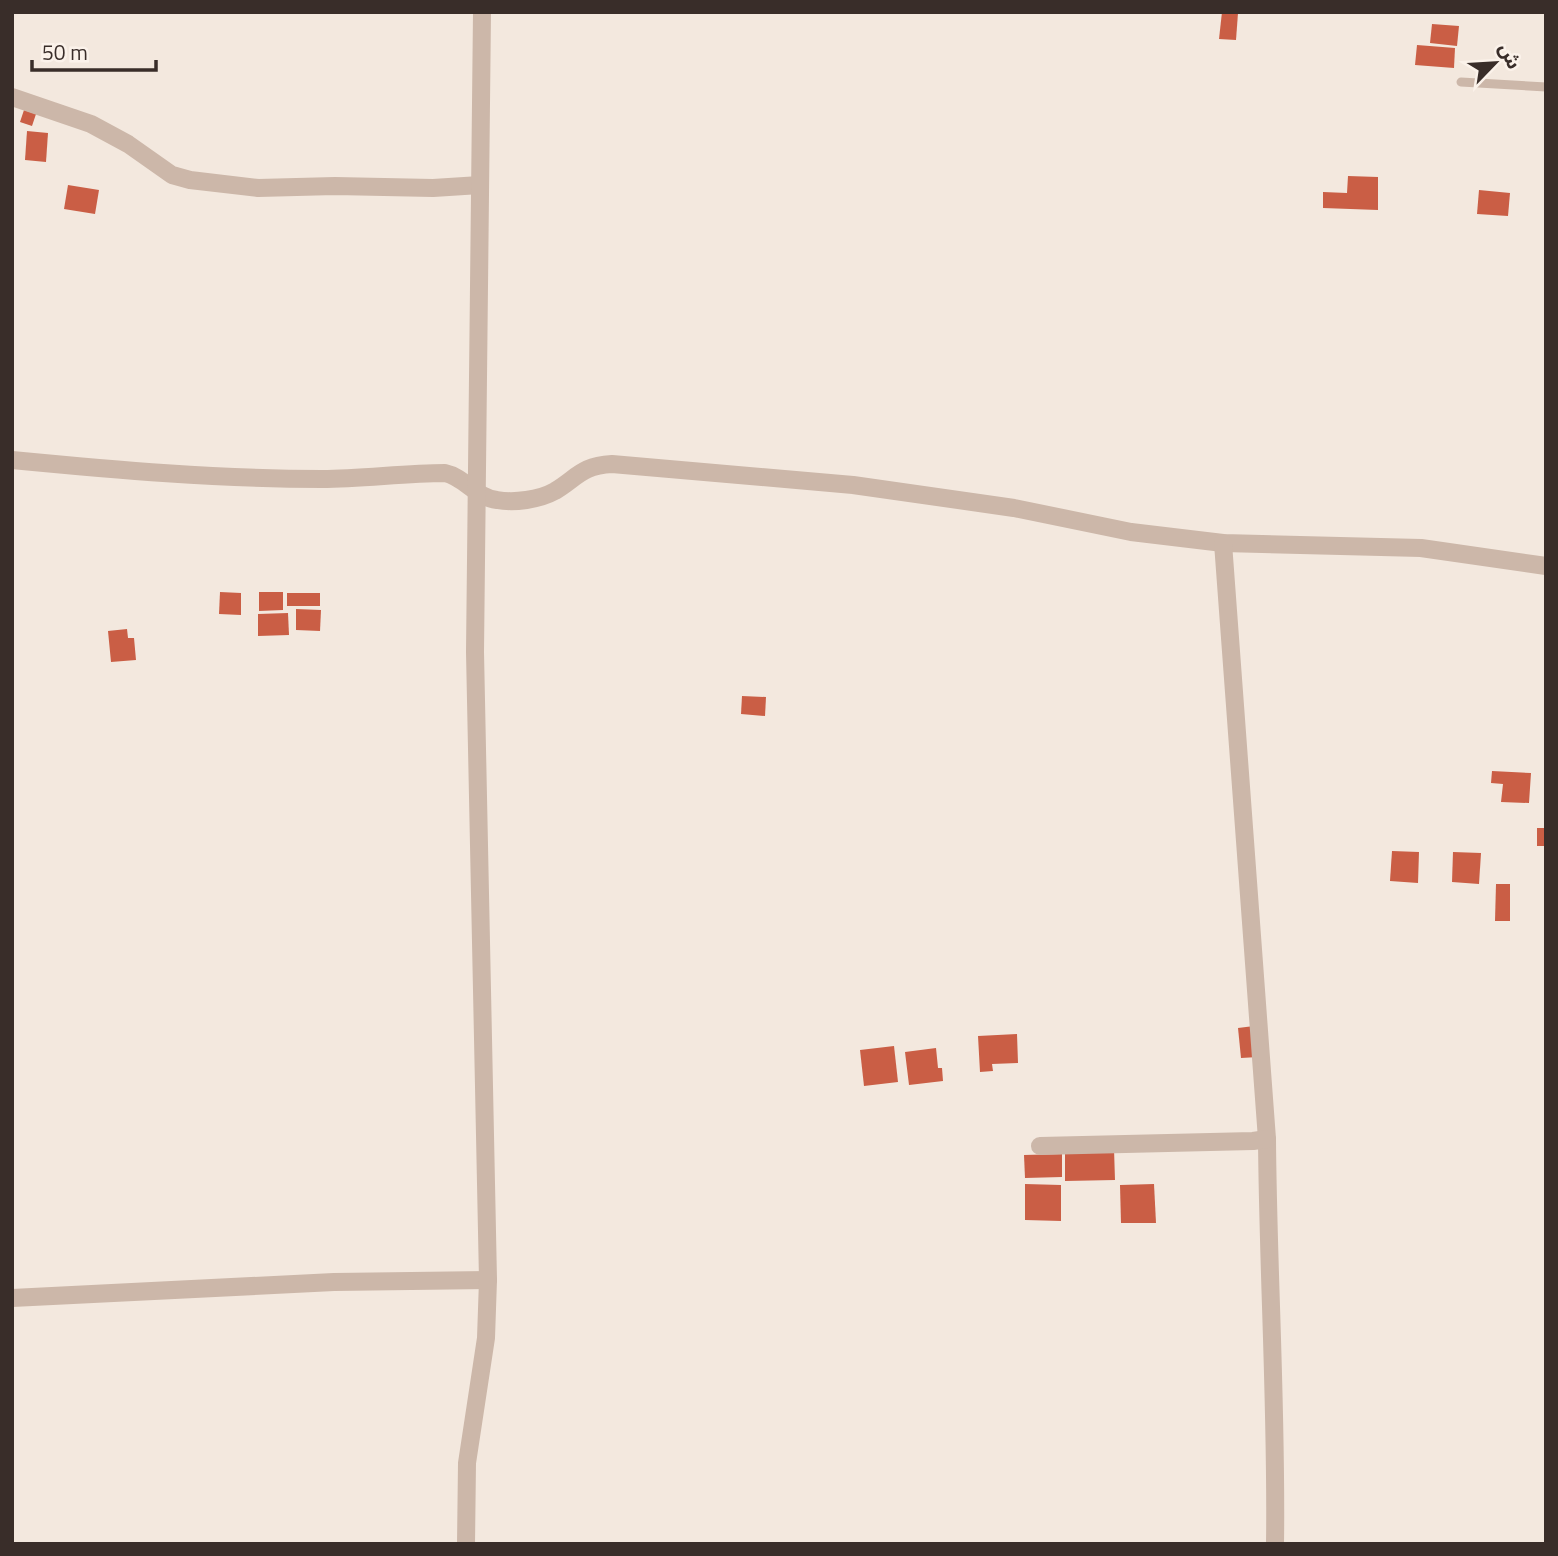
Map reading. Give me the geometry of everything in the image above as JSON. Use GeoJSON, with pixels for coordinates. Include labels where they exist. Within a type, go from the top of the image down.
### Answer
{"type":"FeatureCollection","features":[{"type":"Feature","properties":{"kind":"street"},"geometry":{"type":"LineString","coordinates":[[466,1544],[467,1464],[486,1338],[488,1280],[475,665],[482,12]]}},
{"type":"Feature","properties":{"kind":"street"},"geometry":{"type":"LineString","coordinates":[[12,97],[91,124],[128,144],[172,175],[190,180],[258,188],[433,188],[480,185]]}},
{"type":"Feature","properties":{"kind":"street"},"geometry":{"type":"LineString","coordinates":[[12,460],[125,472],[253,478],[326,479],[445,473],[455,475],[493,500],[531,499],[552,492],[587,468],[600,465],[632,465],[853,485],[1014,508],[1131,532],[1223,543],[1421,548],[1546,566]]}},
{"type":"Feature","properties":{"kind":"street"},"geometry":{"type":"LineString","coordinates":[[1223,543],[1267,1139],[1275,1396],[1275,1544]]}},
{"type":"Feature","properties":{"kind":"street"},"geometry":{"type":"LineString","coordinates":[[1040,1146],[1267,1139]]}},
{"type":"Feature","properties":{"kind":"street"},"geometry":{"type":"LineString","coordinates":[[12,1298],[334,1282],[488,1280]]}},
{"type":"Feature","properties":{"kind":"lane"},"geometry":{"type":"LineString","coordinates":[[1461,82],[1546,86]]}},
{"type":"Feature","properties":{"kind":"building"},"geometry":{"type":"Polygon","coordinates":[[[1222,12],[1238,13],[1236,40],[1219,39],[1222,12]]]}},
{"type":"Feature","properties":{"kind":"building"},"geometry":{"type":"Polygon","coordinates":[[[1432,24],[1459,26],[1457,46],[1430,43],[1432,24]]]}},
{"type":"Feature","properties":{"kind":"building"},"geometry":{"type":"Polygon","coordinates":[[[1417,45],[1455,48],[1454,68],[1415,65],[1417,45]]]}},
{"type":"Feature","properties":{"kind":"building"},"geometry":{"type":"Polygon","coordinates":[[[24,110],[36,114],[32,126],[20,122],[24,110]]]}},
{"type":"Feature","properties":{"kind":"building"},"geometry":{"type":"Polygon","coordinates":[[[27,131],[48,133],[46,162],[25,160],[27,131]]]}},
{"type":"Feature","properties":{"kind":"building"},"geometry":{"type":"Polygon","coordinates":[[[1348,176],[1378,177],[1378,210],[1323,208],[1323,192],[1347,193],[1348,176]]]}},
{"type":"Feature","properties":{"kind":"building"},"geometry":{"type":"Polygon","coordinates":[[[68,185],[99,190],[95,214],[64,209],[68,185]]]}},
{"type":"Feature","properties":{"kind":"building"},"geometry":{"type":"Polygon","coordinates":[[[1479,190],[1510,193],[1508,216],[1477,214],[1479,190]]]}},
{"type":"Feature","properties":{"kind":"building"},"geometry":{"type":"Polygon","coordinates":[[[220,592],[241,593],[241,615],[219,614],[220,592]]]}},
{"type":"Feature","properties":{"kind":"building"},"geometry":{"type":"Polygon","coordinates":[[[259,592],[283,592],[283,610],[259,611],[259,592]]]}},
{"type":"Feature","properties":{"kind":"building"},"geometry":{"type":"Polygon","coordinates":[[[287,593],[320,593],[320,606],[287,606],[287,593]]]}},
{"type":"Feature","properties":{"kind":"building"},"geometry":{"type":"Polygon","coordinates":[[[296,609],[321,610],[320,631],[296,630],[296,609]]]}},
{"type":"Feature","properties":{"kind":"building"},"geometry":{"type":"Polygon","coordinates":[[[288,613],[289,635],[258,636],[258,614],[288,613]]]}},
{"type":"Feature","properties":{"kind":"building"},"geometry":{"type":"Polygon","coordinates":[[[127,629],[128,638],[134,638],[136,660],[111,662],[108,631],[127,629]]]}},
{"type":"Feature","properties":{"kind":"building"},"geometry":{"type":"Polygon","coordinates":[[[742,696],[766,697],[765,716],[741,714],[742,696]]]}},
{"type":"Feature","properties":{"kind":"building"},"geometry":{"type":"Polygon","coordinates":[[[1492,771],[1531,773],[1529,803],[1501,802],[1503,784],[1491,783],[1492,771]]]}},
{"type":"Feature","properties":{"kind":"building"},"geometry":{"type":"Polygon","coordinates":[[[1537,828],[1546,828],[1546,846],[1537,846],[1537,828]]]}},
{"type":"Feature","properties":{"kind":"building"},"geometry":{"type":"Polygon","coordinates":[[[1392,851],[1419,852],[1418,883],[1390,881],[1392,851]]]}},
{"type":"Feature","properties":{"kind":"building"},"geometry":{"type":"Polygon","coordinates":[[[1453,852],[1481,853],[1479,884],[1452,882],[1453,852]]]}},
{"type":"Feature","properties":{"kind":"building"},"geometry":{"type":"Polygon","coordinates":[[[1496,884],[1510,884],[1510,921],[1495,921],[1496,884]]]}},
{"type":"Feature","properties":{"kind":"building"},"geometry":{"type":"Polygon","coordinates":[[[1254,1026],[1258,1057],[1241,1058],[1238,1028],[1254,1026]]]}},
{"type":"Feature","properties":{"kind":"building"},"geometry":{"type":"Polygon","coordinates":[[[1017,1034],[1018,1063],[992,1064],[993,1071],[980,1072],[978,1036],[1017,1034]]]}},
{"type":"Feature","properties":{"kind":"building"},"geometry":{"type":"Polygon","coordinates":[[[894,1046],[898,1082],[864,1086],[860,1050],[894,1046]]]}},
{"type":"Feature","properties":{"kind":"building"},"geometry":{"type":"Polygon","coordinates":[[[936,1048],[938,1068],[942,1068],[943,1081],[909,1085],[905,1052],[936,1048]]]}},
{"type":"Feature","properties":{"kind":"building"},"geometry":{"type":"Polygon","coordinates":[[[1065,1149],[1114,1149],[1115,1180],[1065,1181],[1065,1149]]]}},
{"type":"Feature","properties":{"kind":"building"},"geometry":{"type":"Polygon","coordinates":[[[1062,1154],[1062,1177],[1025,1178],[1024,1155],[1062,1154]]]}},
{"type":"Feature","properties":{"kind":"building"},"geometry":{"type":"Polygon","coordinates":[[[1025,1184],[1061,1185],[1061,1221],[1025,1220],[1025,1184]]]}},
{"type":"Feature","properties":{"kind":"building"},"geometry":{"type":"Polygon","coordinates":[[[1154,1184],[1156,1223],[1121,1223],[1120,1185],[1154,1184]]]}}]}
